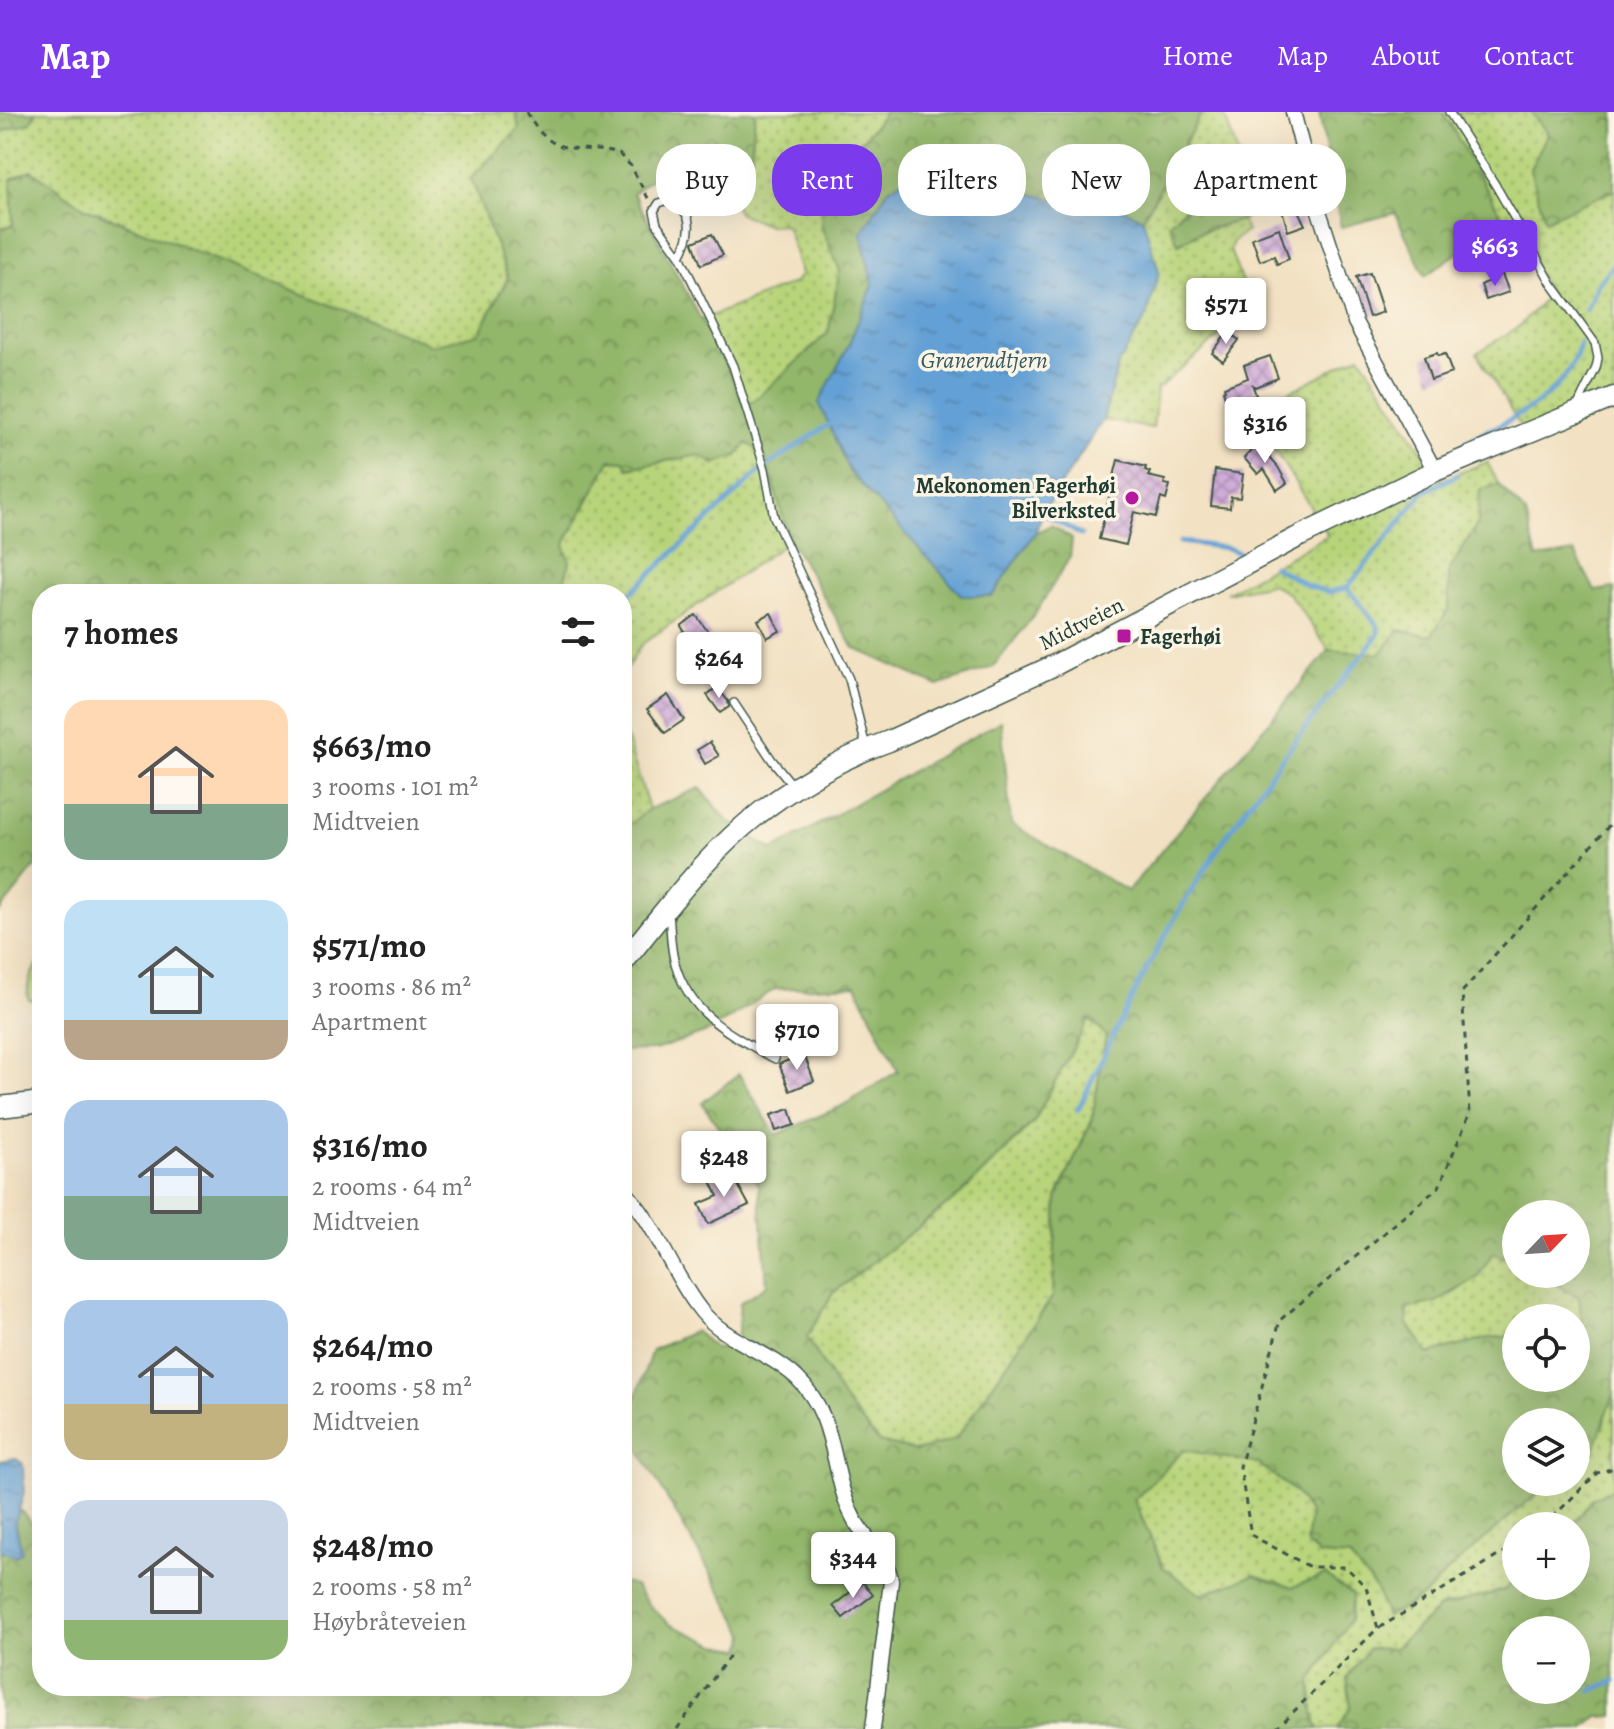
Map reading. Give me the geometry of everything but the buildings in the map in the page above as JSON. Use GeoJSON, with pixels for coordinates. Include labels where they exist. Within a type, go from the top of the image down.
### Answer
{"type":"FeatureCollection","features":[{"type":"Feature","properties":{"kind":"main road","name":"Midtveien"},"geometry":{"type":"LineString","coordinates":[[632,952],[721,847],[796,789],[867,749],[1057,664],[1296,538],[1435,471],[1614,397]]}},
{"type":"Feature","properties":{"kind":"main road"},"geometry":{"type":"LineString","coordinates":[[0,1107],[32,1103]]}},
{"type":"Feature","properties":{"kind":"street"},"geometry":{"type":"LineString","coordinates":[[1293,112],[1319,211],[1355,322],[1435,471]]}},
{"type":"Feature","properties":{"kind":"street"},"geometry":{"type":"LineString","coordinates":[[632,1200],[642,1211],[686,1290],[704,1314],[731,1335],[780,1363],[801,1382],[823,1415],[833,1440],[848,1506],[855,1521],[880,1551],[891,1581],[873,1729]]}},
{"type":"Feature","properties":{"kind":"lane"},"geometry":{"type":"LineString","coordinates":[[1449,112],[1552,284],[1595,343],[1596,368],[1576,411]]}},
{"type":"Feature","properties":{"kind":"lane"},"geometry":{"type":"LineString","coordinates":[[680,256],[691,232],[682,210],[666,201],[659,203],[654,211],[657,224],[680,256],[733,366],[765,469],[774,517],[849,679],[867,749]]}},
{"type":"Feature","properties":{"kind":"lane"},"geometry":{"type":"LineString","coordinates":[[734,703],[772,760],[796,789]]}},
{"type":"Feature","properties":{"kind":"lane"},"geometry":{"type":"LineString","coordinates":[[666,909],[669,913],[673,960],[697,1004],[718,1027],[775,1059]]}},
{"type":"Feature","properties":{"kind":"path"},"geometry":{"type":"LineString","coordinates":[[526,112],[538,132],[552,143],[573,149],[612,152],[625,158],[654,211]]}},
{"type":"Feature","properties":{"kind":"path"},"geometry":{"type":"LineString","coordinates":[[1378,1628],[1366,1587],[1346,1567],[1310,1567],[1251,1535],[1240,1467],[1280,1320],[1439,1187],[1470,1113],[1462,992],[1614,820]]}},
{"type":"Feature","properties":{"kind":"path"},"geometry":{"type":"LineString","coordinates":[[1558,1512],[1597,1473],[1614,1468]]}},
{"type":"Feature","properties":{"kind":"path"},"geometry":{"type":"LineString","coordinates":[[1276,1729],[1378,1628],[1502,1553]]}},
{"type":"Feature","properties":{"kind":"path"},"geometry":{"type":"LineString","coordinates":[[677,1729],[733,1651]]}},
{"type":"Feature","properties":{"kind":"green space"},"geometry":{"type":"Polygon","coordinates":[[[0,112],[36,112],[30,123],[0,132],[0,112]]]}},
{"type":"Feature","properties":{"kind":"green space"},"geometry":{"type":"Polygon","coordinates":[[[36,112],[516,112],[519,129],[471,178],[508,278],[479,335],[432,345],[85,208],[31,170],[13,225],[0,228],[0,132],[30,123],[36,112]]]}},
{"type":"Feature","properties":{"kind":"green space"},"geometry":{"type":"Polygon","coordinates":[[[516,112],[755,112],[752,144],[656,144],[656,175],[633,193],[744,405],[755,400],[828,333],[840,270],[822,228],[821,216],[872,216],[861,233],[873,285],[849,344],[930,558],[962,596],[992,596],[1035,533],[1051,525],[1072,539],[1070,557],[1035,614],[993,667],[938,686],[854,648],[790,540],[764,454],[747,443],[737,456],[714,464],[699,455],[628,468],[625,461],[610,460],[564,545],[570,562],[563,584],[32,584],[32,871],[0,911],[0,228],[13,225],[11,179],[31,170],[85,208],[432,345],[479,334],[508,278],[471,178],[519,129],[516,112]]]}},
{"type":"Feature","properties":{"kind":"green space"},"geometry":{"type":"Polygon","coordinates":[[[755,112],[886,112],[859,144],[772,144],[772,216],[826,216],[822,228],[840,270],[828,333],[755,400],[743,405],[732,377],[701,320],[794,283],[801,274],[787,227],[783,224],[769,225],[746,216],[756,216],[756,144],[752,144],[755,112]]]}},
{"type":"Feature","properties":{"kind":"green space"},"geometry":{"type":"Polygon","coordinates":[[[886,112],[1202,112],[1184,144],[1166,144],[1166,177],[1150,206],[1150,144],[1042,144],[1042,197],[1026,193],[1026,144],[898,144],[898,183],[889,189],[882,200],[882,144],[859,144],[886,112]]]}},
{"type":"Feature","properties":{"kind":"green space"},"geometry":{"type":"Polygon","coordinates":[[[1202,112],[1223,112],[1234,144],[1184,144],[1202,112]]]}},
{"type":"Feature","properties":{"kind":"green space"},"geometry":{"type":"Polygon","coordinates":[[[1319,112],[1443,112],[1504,220],[1425,276],[1395,213],[1341,227],[1339,216],[1346,216],[1346,144],[1325,144],[1319,112]]]}},
{"type":"Feature","properties":{"kind":"green space"},"geometry":{"type":"Polygon","coordinates":[[[1443,112],[1530,112],[1548,133],[1530,169],[1545,219],[1614,190],[1614,406],[1530,443],[1477,353],[1518,327],[1550,294],[1443,112]]]}},
{"type":"Feature","properties":{"kind":"green space"},"geometry":{"type":"Polygon","coordinates":[[[1530,112],[1614,112],[1614,190],[1545,220],[1530,169],[1548,133],[1530,112]]]}},
{"type":"Feature","properties":{"kind":"green space"},"geometry":{"type":"Polygon","coordinates":[[[1166,177],[1166,216],[1177,216],[1169,223],[1179,244],[1200,232],[1241,220],[1247,231],[1233,241],[1230,250],[1252,309],[1157,389],[1153,428],[1103,420],[1118,364],[1147,316],[1158,272],[1143,219],[1150,216],[1150,206],[1166,177]]]}},
{"type":"Feature","properties":{"kind":"green space"},"geometry":{"type":"Polygon","coordinates":[[[1177,216],[1248,216],[1200,232],[1178,244],[1169,223],[1177,216]]]}},
{"type":"Feature","properties":{"kind":"green space"},"geometry":{"type":"Polygon","coordinates":[[[1360,355],[1441,480],[1487,462],[1499,485],[1480,490],[1478,523],[1449,571],[1450,609],[1431,636],[1380,655],[1329,650],[1289,594],[1271,584],[1226,593],[1328,535],[1251,412],[1360,355]]]}},
{"type":"Feature","properties":{"kind":"green space"},"geometry":{"type":"Polygon","coordinates":[[[747,443],[764,453],[790,540],[642,644],[632,660],[632,584],[563,584],[570,562],[564,546],[610,460],[625,461],[628,468],[747,443]]]}},
{"type":"Feature","properties":{"kind":"green space"},"geometry":{"type":"Polygon","coordinates":[[[1499,485],[1526,514],[1537,558],[1575,552],[1595,591],[1614,588],[1614,1394],[1590,1455],[1590,1408],[1502,1408],[1502,1496],[1535,1496],[1515,1512],[1502,1512],[1502,1524],[1424,1596],[1386,1617],[1376,1589],[1349,1557],[1320,1555],[1306,1543],[1310,1515],[1296,1493],[1259,1464],[1184,1450],[1134,1500],[1163,1567],[1201,1595],[1254,1575],[1293,1587],[1325,1575],[1353,1595],[1350,1620],[1311,1681],[1315,1723],[1319,1729],[0,1729],[0,1550],[15,1556],[22,1552],[15,1521],[19,1509],[32,1523],[32,1696],[632,1696],[632,1585],[669,1624],[717,1645],[742,1649],[746,1635],[632,1437],[632,1409],[652,1350],[695,1331],[715,1348],[737,1345],[740,1303],[767,1285],[759,1185],[702,1103],[739,1074],[776,1135],[842,1106],[898,1071],[856,985],[775,989],[710,1031],[655,1050],[632,1051],[632,951],[637,935],[632,936],[632,822],[649,809],[700,788],[728,821],[773,850],[1001,721],[1011,824],[1128,891],[1329,650],[1380,654],[1399,630],[1431,636],[1449,609],[1449,571],[1478,523],[1480,489],[1499,485]],[[1089,1019],[1034,1121],[961,1194],[833,1293],[807,1337],[846,1403],[879,1442],[916,1451],[956,1439],[1053,1296],[1057,1198],[1092,1120],[1106,1035],[1089,1019]],[[1502,1200],[1502,1257],[1493,1253],[1477,1278],[1436,1302],[1407,1309],[1408,1324],[1428,1354],[1502,1337],[1502,1392],[1590,1392],[1590,1304],[1580,1304],[1579,1297],[1563,1288],[1590,1288],[1590,1200],[1502,1200]]]}},
{"type":"Feature","properties":{"kind":"green space"},"geometry":{"type":"Polygon","coordinates":[[[632,755],[649,809],[632,822],[632,755]]]}},
{"type":"Feature","properties":{"kind":"green space"},"geometry":{"type":"Polygon","coordinates":[[[32,974],[32,1000],[28,999],[32,974]]]}},
{"type":"Feature","properties":{"kind":"green space"},"geometry":{"type":"Polygon","coordinates":[[[1088,1019],[1106,1035],[1092,1120],[1057,1198],[1053,1296],[956,1439],[916,1451],[879,1442],[846,1403],[806,1337],[833,1293],[961,1194],[1034,1122],[1088,1019]]]}},
{"type":"Feature","properties":{"kind":"green space"},"geometry":{"type":"Polygon","coordinates":[[[1493,1252],[1502,1256],[1502,1288],[1563,1288],[1579,1297],[1580,1304],[1502,1304],[1502,1337],[1428,1354],[1408,1324],[1407,1309],[1447,1297],[1476,1275],[1493,1252]]]}},
{"type":"Feature","properties":{"kind":"green space"},"geometry":{"type":"Polygon","coordinates":[[[1614,1394],[1614,1488],[1593,1498],[1582,1512],[1515,1512],[1535,1496],[1590,1496],[1590,1455],[1614,1394]]]}},
{"type":"Feature","properties":{"kind":"green space"},"geometry":{"type":"Polygon","coordinates":[[[1184,1450],[1259,1463],[1296,1493],[1310,1515],[1320,1555],[1349,1556],[1376,1589],[1386,1617],[1424,1596],[1502,1524],[1502,1591],[1439,1608],[1395,1648],[1347,1678],[1351,1707],[1337,1729],[1319,1729],[1315,1723],[1311,1681],[1329,1654],[1325,1575],[1293,1587],[1254,1575],[1201,1595],[1163,1567],[1134,1500],[1184,1450]]]}},
{"type":"Feature","properties":{"kind":"green space"},"geometry":{"type":"Polygon","coordinates":[[[1614,1488],[1614,1716],[1598,1717],[1584,1729],[1337,1729],[1351,1707],[1347,1678],[1368,1649],[1395,1648],[1439,1608],[1502,1591],[1502,1600],[1590,1600],[1590,1512],[1582,1512],[1593,1498],[1614,1488]]]}},
{"type":"Feature","properties":{"kind":"water","name":"Granerudtjern"},"geometry":{"type":"Polygon","coordinates":[[[898,183],[898,216],[1026,216],[1026,193],[1042,197],[1042,216],[1137,216],[1143,219],[1159,272],[1147,316],[1118,364],[1103,420],[1043,513],[1035,533],[992,596],[962,596],[849,471],[819,403],[849,344],[873,285],[861,233],[872,216],[882,216],[882,200],[889,189],[898,183]]]}},
{"type":"Feature","properties":{"kind":"water"},"geometry":{"type":"Polygon","coordinates":[[[15,1458],[23,1464],[24,1493],[15,1522],[22,1552],[15,1556],[0,1550],[0,1461],[15,1458]]]}},
{"type":"Feature","properties":{"kind":"waterway"},"geometry":{"type":"LineString","coordinates":[[1586,310],[1597,285],[1614,263]]}},
{"type":"Feature","properties":{"kind":"waterway"},"geometry":{"type":"LineString","coordinates":[[1462,446],[1526,411],[1550,393],[1569,370],[1580,343]]}},
{"type":"Feature","properties":{"kind":"waterway"},"geometry":{"type":"LineString","coordinates":[[769,465],[828,425]]}},
{"type":"Feature","properties":{"kind":"waterway"},"geometry":{"type":"LineString","coordinates":[[632,592],[761,470]]}},
{"type":"Feature","properties":{"kind":"waterway"},"geometry":{"type":"LineString","coordinates":[[1273,566],[1308,586],[1328,592],[1347,588],[1424,492],[1457,475]]}},
{"type":"Feature","properties":{"kind":"waterway"},"geometry":{"type":"LineString","coordinates":[[1043,513],[1081,535]]}},
{"type":"Feature","properties":{"kind":"waterway"},"geometry":{"type":"LineString","coordinates":[[1180,542],[1227,548],[1239,553]]}},
{"type":"Feature","properties":{"kind":"waterway"},"geometry":{"type":"LineString","coordinates":[[1078,1110],[1123,1015],[1191,891],[1270,774],[1378,635],[1378,626],[1347,588]]}},
{"type":"Feature","properties":{"kind":"waterway"},"geometry":{"type":"LineString","coordinates":[[1591,1691],[1614,1681]]}},
{"type":"Feature","properties":{"kind":"place","name":"Mekonomen Fagerhøi Bilverksted"},"geometry":{"type":"Point","coordinates":[1132,498]}},
{"type":"Feature","properties":{"kind":"place","name":"Fagerhøi"},"geometry":{"type":"Point","coordinates":[1124,636]}}]}
